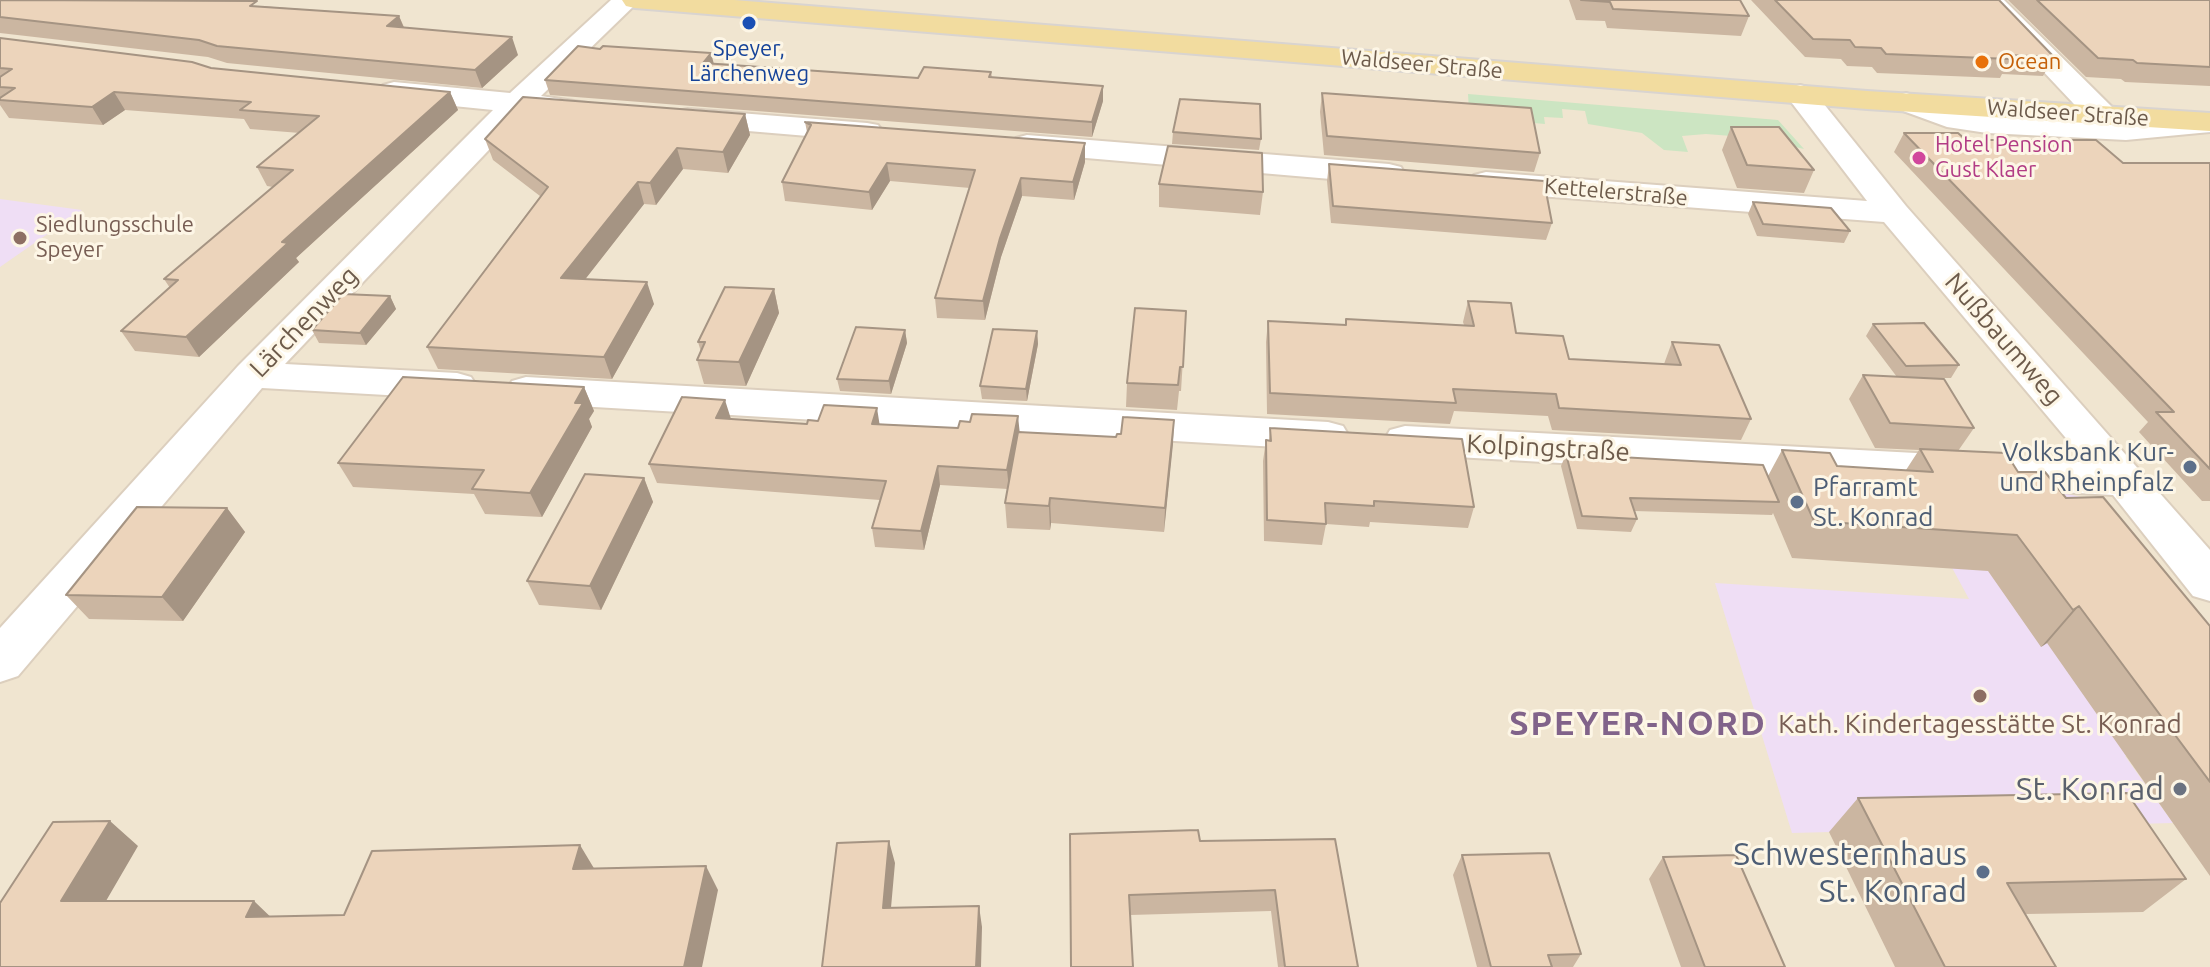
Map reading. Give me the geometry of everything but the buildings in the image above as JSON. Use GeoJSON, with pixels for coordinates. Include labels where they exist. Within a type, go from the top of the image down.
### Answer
{"type":"FeatureCollection","features":[{"type":"Feature","properties":{"kind":"main road","name":"Waldseer Straße"},"geometry":{"type":"LineString","coordinates":[[635,0],[1800,94],[2210,123]]}},
{"type":"Feature","properties":{"kind":"street","name":"Lärchenweg"},"geometry":{"type":"LineString","coordinates":[[0,662],[252,375],[516,104],[627,0]]}},
{"type":"Feature","properties":{"kind":"street"},"geometry":{"type":"LineString","coordinates":[[1989,0],[2101,114]]}},
{"type":"Feature","properties":{"kind":"street"},"geometry":{"type":"LineString","coordinates":[[361,88],[610,112]]}},
{"type":"Feature","properties":{"kind":"street","name":"Nußbaumweg"},"geometry":{"type":"LineString","coordinates":[[1800,94],[1894,213],[2126,480],[2210,583]]}},
{"type":"Feature","properties":{"kind":"street"},"geometry":{"type":"LineString","coordinates":[[1906,102],[1958,120],[1987,124],[2126,131],[2210,123]]}},
{"type":"Feature","properties":{"kind":"street"},"geometry":{"type":"LineString","coordinates":[[656,115],[893,134]]}},
{"type":"Feature","properties":{"kind":"street","name":"Kettelerstraße"},"geometry":{"type":"LineString","coordinates":[[1003,143],[1894,213]]}},
{"type":"Feature","properties":{"kind":"street","name":"Kolpingstraße"},"geometry":{"type":"LineString","coordinates":[[252,375],[2126,480]]}},
{"type":"Feature","properties":{"kind":"shaded area"},"geometry":{"type":"Polygon","coordinates":[[[0,0],[2210,0],[2210,967],[0,967],[0,0]]]}},
{"type":"Feature","properties":{"kind":"shaded area","name":"Siedlungsschule Speyer"},"geometry":{"type":"Polygon","coordinates":[[[0,199],[82,210],[0,267],[0,199]]]}},
{"type":"Feature","properties":{"kind":"shaded area","name":"Kath. Kindertagesstätte St. Konrad"},"geometry":{"type":"Polygon","coordinates":[[[1906,483],[2059,492],[2090,499],[2210,754],[2125,756],[2173,823],[1792,833],[1715,583],[1969,599],[1906,483]]]}},
{"type":"Feature","properties":{"kind":"green space"},"geometry":{"type":"Polygon","coordinates":[[[1468,94],[1778,120],[1804,149],[1757,138],[1706,134],[1682,136],[1688,152],[1664,150],[1642,133],[1588,124],[1585,111],[1562,109],[1563,118],[1544,117],[1545,124],[1500,120],[1470,127],[1468,94]]]}},
{"type":"Feature","properties":{"kind":"place","name":"Speyer, Lärchenweg"},"geometry":{"type":"Point","coordinates":[749,23]}},
{"type":"Feature","properties":{"kind":"place","name":"Ocean"},"geometry":{"type":"Point","coordinates":[1982,62]}},
{"type":"Feature","properties":{"kind":"place","name":"Hotel Pension Gust Klaer"},"geometry":{"type":"Point","coordinates":[1919,158]}},
{"type":"Feature","properties":{"kind":"place","name":"Siedlungsschule Speyer"},"geometry":{"type":"Point","coordinates":[20,238]}},
{"type":"Feature","properties":{"kind":"place","name":"Volksbank Kur- und Rheinpfalz"},"geometry":{"type":"Point","coordinates":[2190,467]}},
{"type":"Feature","properties":{"kind":"place","name":"Pfarramt St. Konrad"},"geometry":{"type":"Point","coordinates":[1797,502]}},
{"type":"Feature","properties":{"kind":"place","name":"Kath. Kindertagesstätte St. Konrad"},"geometry":{"type":"Point","coordinates":[1980,696]}},
{"type":"Feature","properties":{"kind":"place","name":"St. Konrad"},"geometry":{"type":"Point","coordinates":[2180,789]}},
{"type":"Feature","properties":{"kind":"place","name":"Schwesternhaus St. Konrad"},"geometry":{"type":"Point","coordinates":[1983,872]}},
{"type":"Feature","properties":{"kind":"district","name":"SPEYER-NORD"},"geometry":{"type":"Point","coordinates":[1638,724]}}]}
